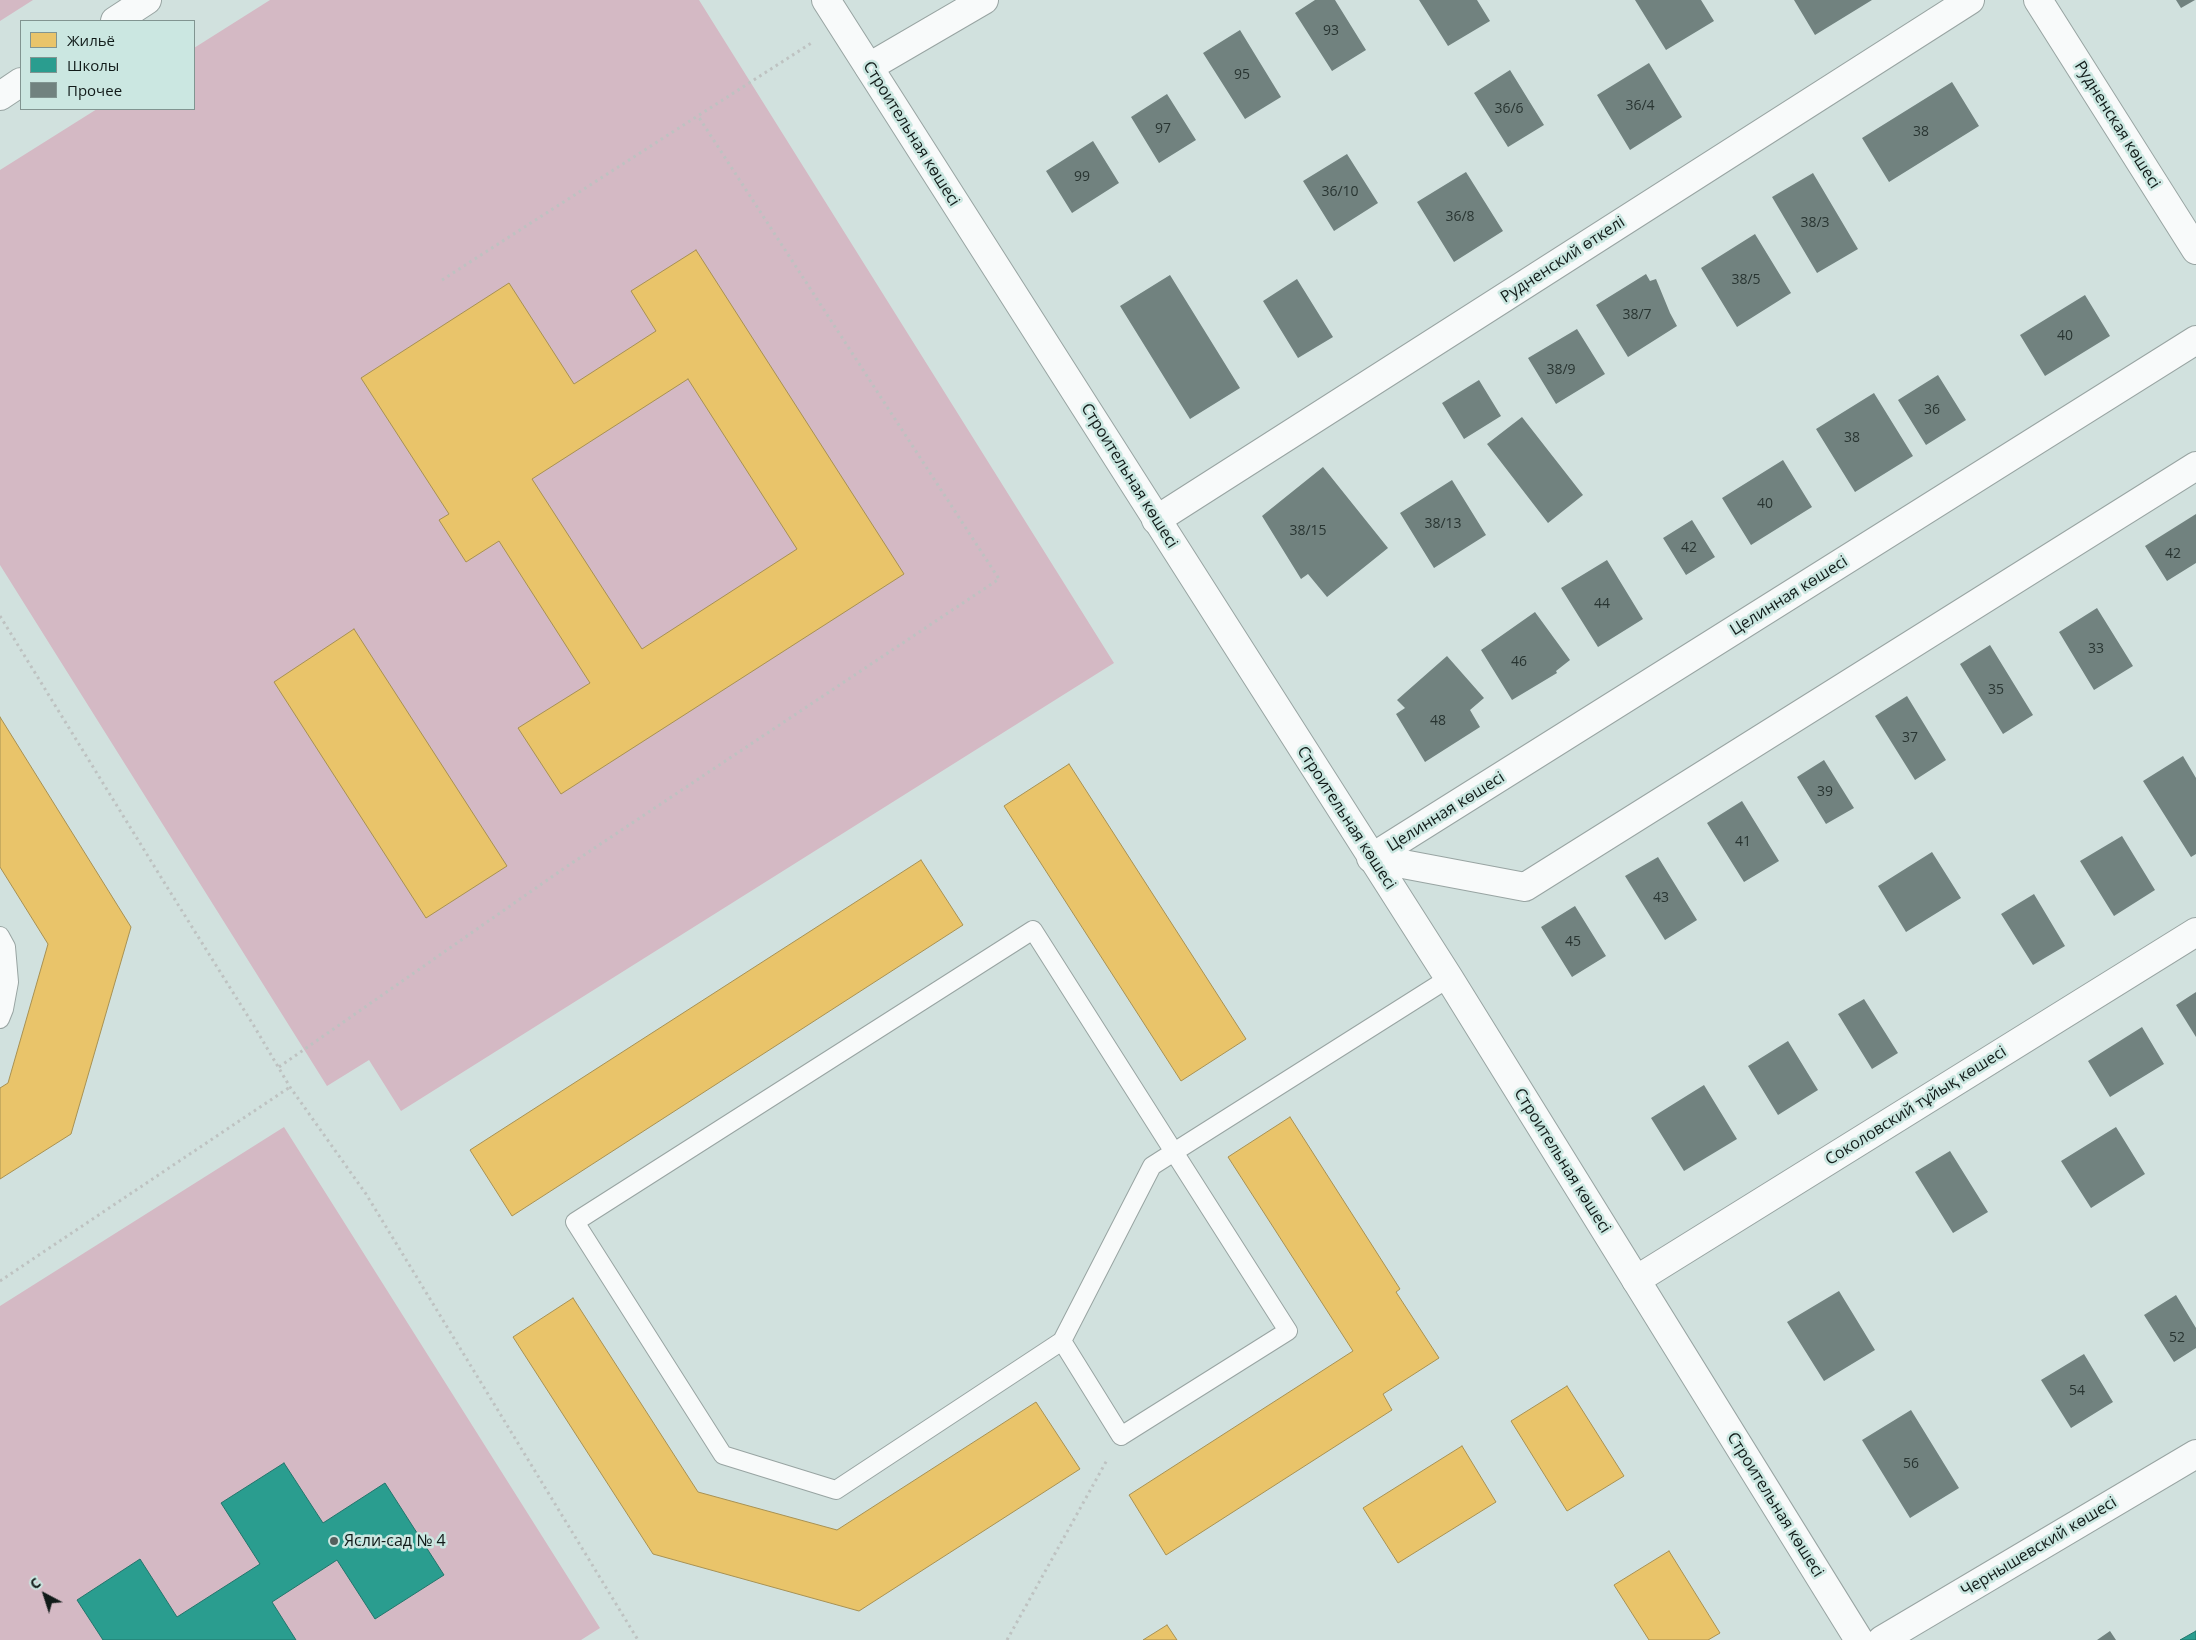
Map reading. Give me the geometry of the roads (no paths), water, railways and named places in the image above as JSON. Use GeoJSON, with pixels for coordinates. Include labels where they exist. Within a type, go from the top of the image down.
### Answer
{"type":"FeatureCollection","features":[{"type":"Feature","properties":{"kind":"street"},"geometry":{"type":"LineString","coordinates":[[117,20],[147,0]]}},
{"type":"Feature","properties":{"kind":"street","name":"Строительная көшесі"},"geometry":{"type":"LineString","coordinates":[[826,0],[1449,978],[1859,1640]]}},
{"type":"Feature","properties":{"kind":"street"},"geometry":{"type":"LineString","coordinates":[[869,68],[984,0]]}},
{"type":"Feature","properties":{"kind":"street","name":"Рудненский өткелі"},"geometry":{"type":"LineString","coordinates":[[1156,520],[1970,0]]}},
{"type":"Feature","properties":{"kind":"street","name":"Рудненская көшесі"},"geometry":{"type":"LineString","coordinates":[[2038,0],[2196,250]]}},
{"type":"Feature","properties":{"kind":"street"},"geometry":{"type":"LineString","coordinates":[[0,96],[20,83]]}},
{"type":"Feature","properties":{"kind":"street","name":"Целинная көшесі"},"geometry":{"type":"LineString","coordinates":[[1371,858],[2196,340]]}},
{"type":"Feature","properties":{"kind":"street","name":"Целинная көшесі"},"geometry":{"type":"LineString","coordinates":[[1371,858],[1525,887],[2196,466]]}},
{"type":"Feature","properties":{"kind":"street","name":"Соколовский тұйық көшесі"},"geometry":{"type":"LineString","coordinates":[[1636,1280],[2196,932]]}},
{"type":"Feature","properties":{"kind":"street","name":"Чернышевский көшесі"},"geometry":{"type":"LineString","coordinates":[[1882,1640],[2196,1454]]}},
{"type":"Feature","properties":{"kind":"lane"},"geometry":{"type":"LineString","coordinates":[[1062,1341],[1121,1436],[1288,1331],[1174,1152],[1033,930],[575,1222],[723,1455],[836,1490],[1062,1341],[1152,1166],[1174,1152],[1449,978]]}},
{"type":"Feature","properties":{"kind":"lane"},"geometry":{"type":"LineString","coordinates":[[0,936],[6,947],[9,982],[4,1009],[0,1018]]}},
{"type":"Feature","properties":{"kind":"place","name":"Ясли-сад № 4"},"geometry":{"type":"Point","coordinates":[334,1541]}}]}
